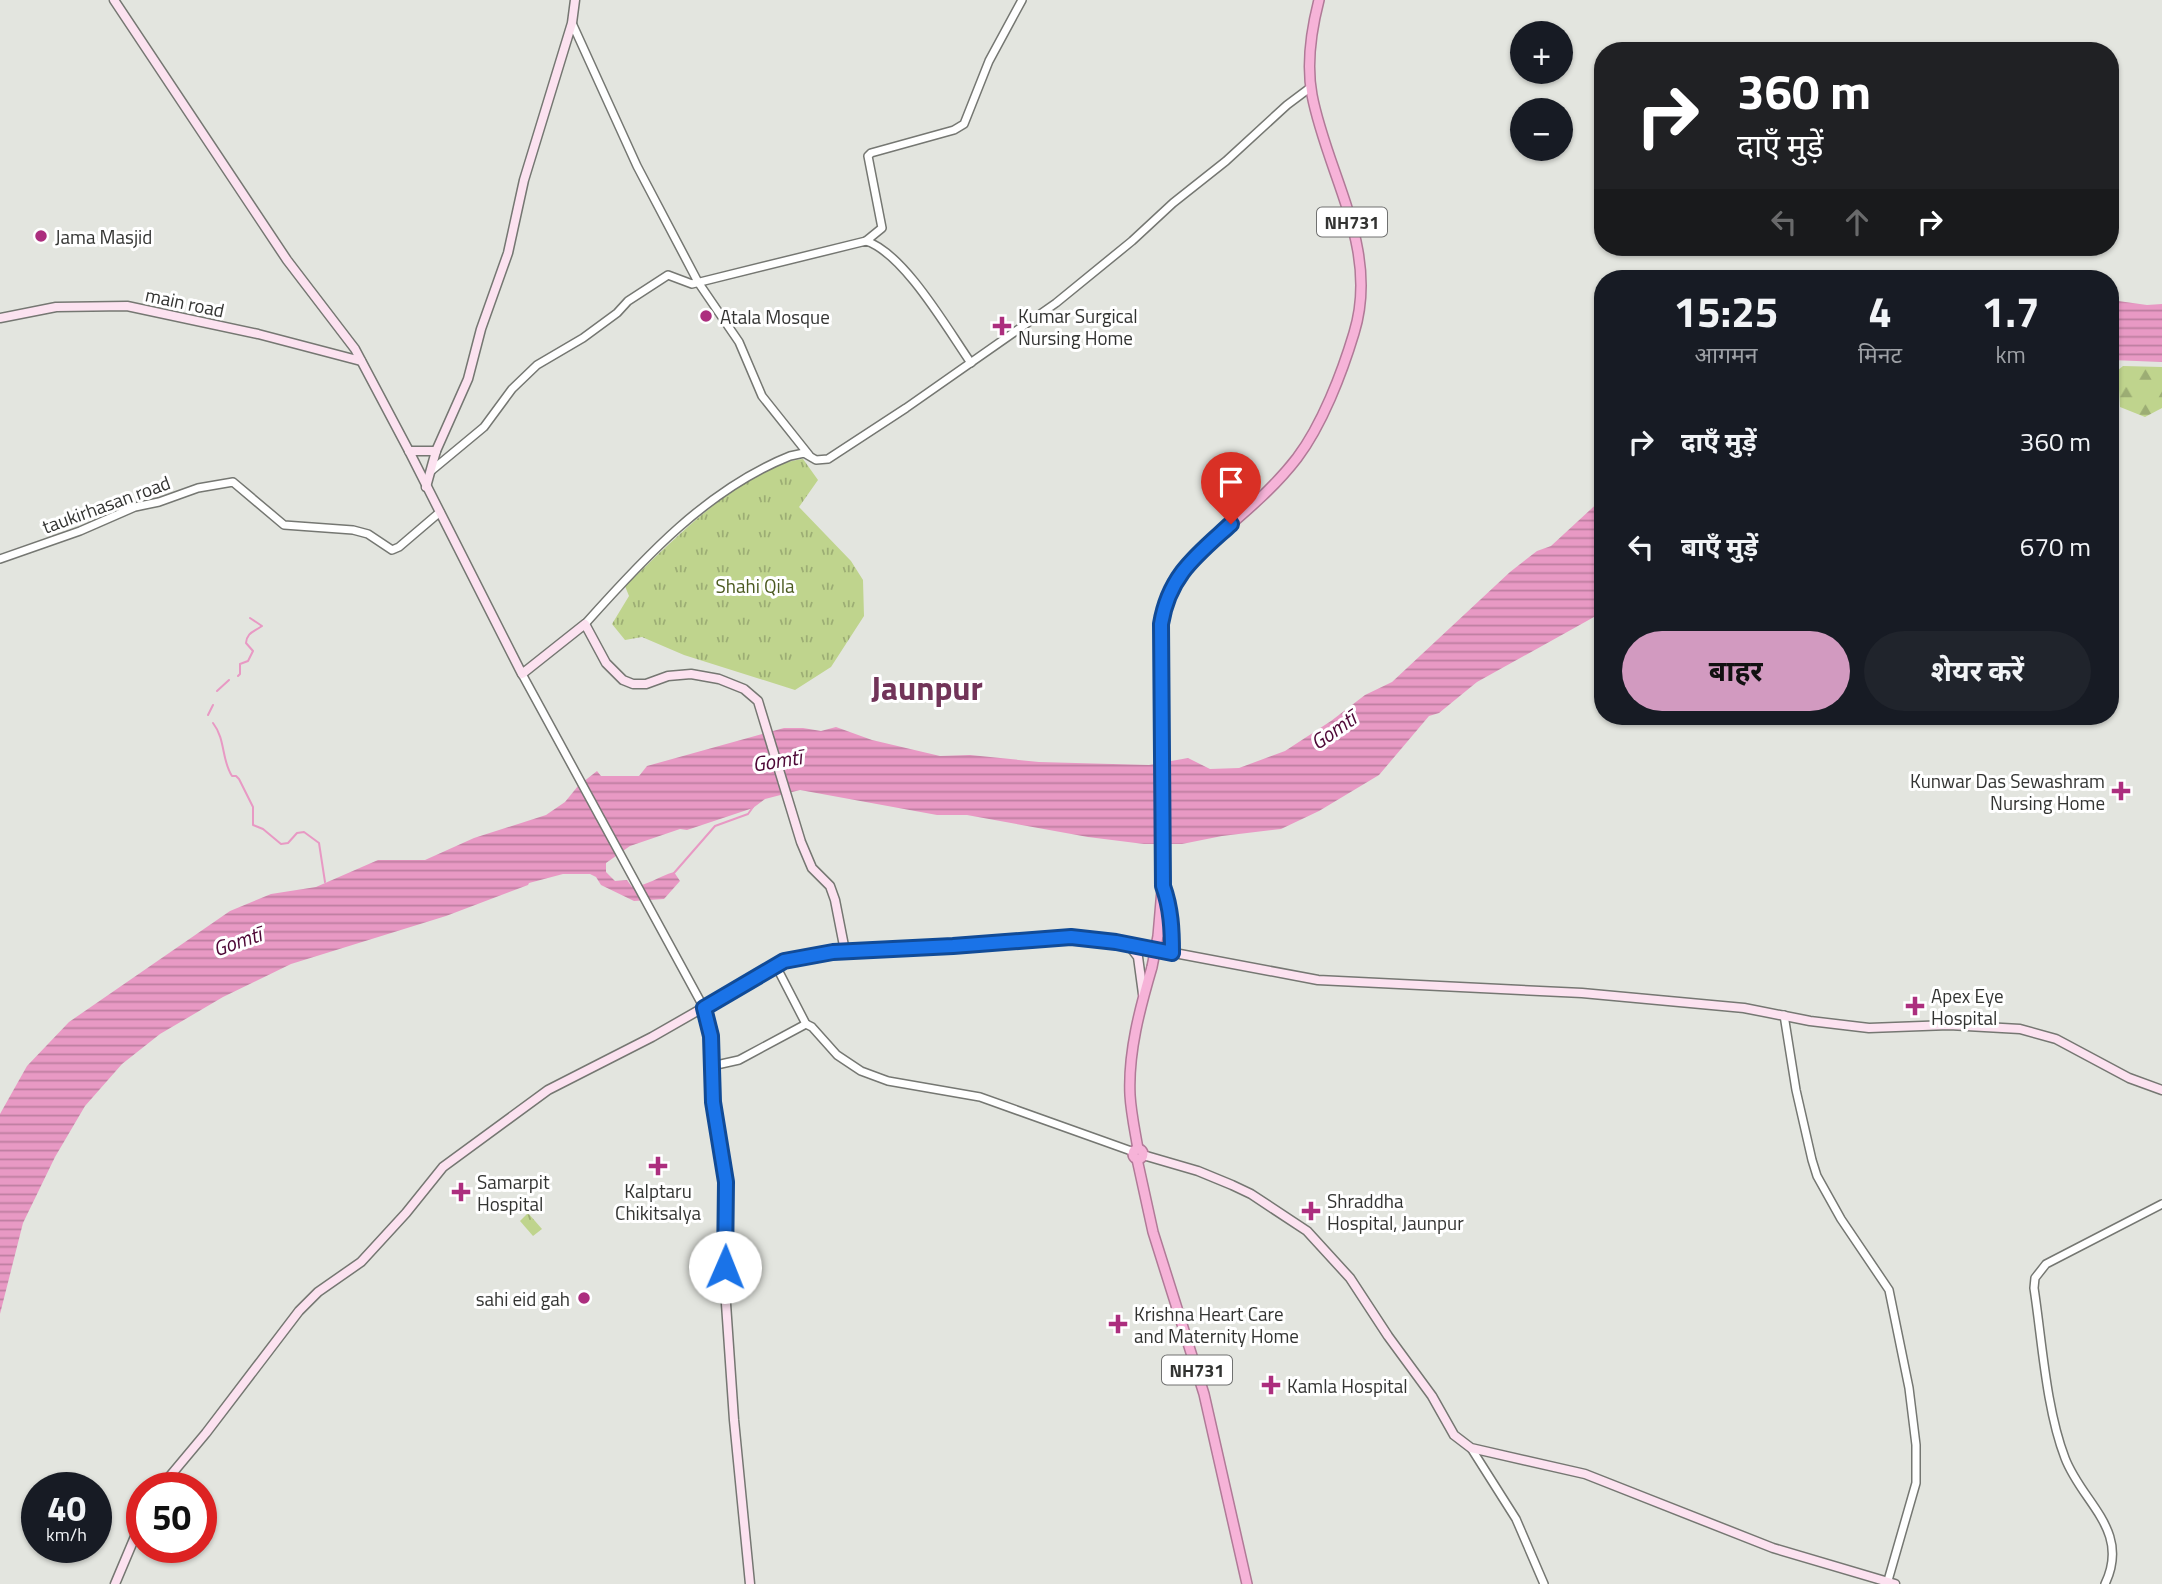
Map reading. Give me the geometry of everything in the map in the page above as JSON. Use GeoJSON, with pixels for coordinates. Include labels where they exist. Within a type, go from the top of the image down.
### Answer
{"type":"FeatureCollection","features":[{"type":"Feature","properties":{"kind":"highway","name":"NH731"},"geometry":{"type":"LineString","coordinates":[[1247,1584],[1204,1394],[1153,1231],[1138,1154],[1130,1076],[1134,1040],[1158,936],[1163,882],[1160,645],[1167,595],[1173,583],[1197,554],[1272,486],[1298,457],[1320,419],[1355,330],[1359,294],[1357,243],[1318,119],[1311,87],[1310,51],[1319,0]]}},
{"type":"Feature","properties":{"kind":"main road"},"geometry":{"type":"LineString","coordinates":[[114,0],[287,260],[355,349],[522,674],[585,624],[606,663],[623,680],[633,684],[646,684],[668,676],[691,674],[719,679],[752,693],[758,701],[766,724],[794,822],[813,868],[830,886],[845,951]]}},
{"type":"Feature","properties":{"kind":"main road"},"geometry":{"type":"LineString","coordinates":[[426,487],[436,451],[467,379],[481,329],[508,253],[524,180],[572,23],[575,0]]}},
{"type":"Feature","properties":{"kind":"main road","name":"main road"},"geometry":{"type":"LineString","coordinates":[[0,318],[56,307],[127,306],[264,336],[361,361]]}},
{"type":"Feature","properties":{"kind":"main road"},"geometry":{"type":"LineString","coordinates":[[409,451],[436,451]]}},
{"type":"Feature","properties":{"kind":"main road"},"geometry":{"type":"LineString","coordinates":[[1163,882],[1172,923],[1172,953]]}},
{"type":"Feature","properties":{"kind":"main road"},"geometry":{"type":"LineString","coordinates":[[173,1472],[299,1311],[318,1292],[361,1262],[443,1167],[548,1090],[704,1008],[776,965],[797,958],[845,951],[1071,937],[1128,944],[1318,980],[1583,993],[1744,1008],[1810,1021],[1869,1028],[1949,1025],[2029,1031],[2056,1039],[2117,1072],[2161,1091]]}},
{"type":"Feature","properties":{"kind":"main road"},"geometry":{"type":"LineString","coordinates":[[1128,944],[1138,957],[1144,997]]}},
{"type":"Feature","properties":{"kind":"main road"},"geometry":{"type":"LineString","coordinates":[[704,1008],[711,1036],[713,1102],[726,1182],[725,1289],[750,1584]]}},
{"type":"Feature","properties":{"kind":"main road"},"geometry":{"type":"LineString","coordinates":[[1138,1154],[1198,1171],[1232,1185],[1251,1194],[1307,1231],[1350,1278],[1432,1396],[1454,1435],[1471,1448],[1585,1474],[1773,1548],[1890,1583]]}},
{"type":"Feature","properties":{"kind":"main road"},"geometry":{"type":"LineString","coordinates":[[115,1584],[126,1558]]}},
{"type":"Feature","properties":{"kind":"street"},"geometry":{"type":"LineString","coordinates":[[431,471],[484,427],[512,389],[537,365],[583,338],[617,313],[628,301],[635,299],[668,275],[692,284],[866,241],[882,228],[868,156],[954,130],[964,124],[989,61],[1022,0]]}},
{"type":"Feature","properties":{"kind":"street"},"geometry":{"type":"LineString","coordinates":[[572,23],[632,157],[698,282],[739,342],[762,396],[809,455],[816,460],[828,459],[1056,303],[1311,87]]}},
{"type":"Feature","properties":{"kind":"street"},"geometry":{"type":"LineString","coordinates":[[866,241],[883,249],[912,279],[971,363]]}},
{"type":"Feature","properties":{"kind":"street"},"geometry":{"type":"LineString","coordinates":[[585,624],[675,531],[715,497],[780,460],[804,453],[809,455]]}},
{"type":"Feature","properties":{"kind":"street","name":"taukirhasan road"},"geometry":{"type":"LineString","coordinates":[[0,559],[80,531],[135,507],[159,502],[198,488],[233,482],[284,525],[353,530],[368,534],[392,550],[440,512]]}},
{"type":"Feature","properties":{"kind":"street"},"geometry":{"type":"LineString","coordinates":[[522,674],[704,1008]]}},
{"type":"Feature","properties":{"kind":"street"},"geometry":{"type":"LineString","coordinates":[[776,965],[806,1024],[812,1027],[836,1055],[861,1071],[888,1081],[980,1097],[1138,1154]]}},
{"type":"Feature","properties":{"kind":"street"},"geometry":{"type":"LineString","coordinates":[[1784,1015],[1796,1090],[1817,1176],[1841,1219],[1889,1290],[1909,1388],[1917,1456],[1916,1483],[1890,1583]]}},
{"type":"Feature","properties":{"kind":"street"},"geometry":{"type":"LineString","coordinates":[[712,1066],[739,1060],[806,1024]]}},
{"type":"Feature","properties":{"kind":"street"},"geometry":{"type":"LineString","coordinates":[[2105,1584],[2111,1564],[2110,1532],[2077,1485],[2060,1444],[2034,1288],[2035,1278],[2039,1270],[2053,1259],[2162,1204]]}},
{"type":"Feature","properties":{"kind":"street"},"geometry":{"type":"LineString","coordinates":[[1471,1448],[1516,1519],[1544,1584]]}},
{"type":"Feature","properties":{"kind":"green space"},"geometry":{"type":"Polygon","coordinates":[[[2123,366],[2162,367],[2162,408],[2145,417],[2120,407],[2119,369],[2123,366]]]}},
{"type":"Feature","properties":{"kind":"green space","name":"Shahi Qila"},"geometry":{"type":"Polygon","coordinates":[[[803,459],[818,480],[799,507],[851,561],[863,580],[864,616],[831,667],[795,690],[684,655],[642,637],[625,640],[612,624],[629,596],[625,586],[732,491],[780,465],[803,459]]]}},
{"type":"Feature","properties":{"kind":"green space"},"geometry":{"type":"Polygon","coordinates":[[[528,1213],[542,1229],[533,1236],[520,1221],[528,1213]]]}},
{"type":"Feature","properties":{"kind":"water"},"geometry":{"type":"Polygon","coordinates":[[[2119,301],[2162,304],[2162,362],[2119,360],[2119,301]]]}},
{"type":"Feature","properties":{"kind":"water","name":"Gomtī"},"geometry":{"type":"Polygon","coordinates":[[[1594,506],[1594,617],[1477,682],[1439,713],[1429,716],[1379,775],[1319,811],[1281,829],[1182,844],[1144,844],[1088,837],[967,815],[937,815],[800,790],[765,799],[753,808],[687,830],[680,829],[630,846],[606,863],[606,872],[615,881],[627,880],[632,887],[674,872],[680,881],[664,899],[634,901],[601,885],[596,877],[590,874],[563,874],[529,883],[446,916],[291,964],[223,997],[160,1034],[122,1064],[85,1106],[55,1157],[23,1223],[0,1314],[0,1114],[27,1066],[69,1022],[230,911],[271,894],[316,887],[378,860],[425,860],[474,838],[546,815],[565,802],[578,786],[597,771],[601,776],[639,776],[647,766],[784,728],[821,731],[836,727],[872,740],[940,756],[970,755],[1039,762],[1149,765],[1188,758],[1210,769],[1239,768],[1285,751],[1365,695],[1392,682],[1510,572],[1537,551],[1551,546],[1594,506]]]}},
{"type":"Feature","properties":{"kind":"waterway"},"geometry":{"type":"LineString","coordinates":[[238,676],[240,664],[248,661],[253,651],[246,643],[248,637],[262,626],[250,618]]}},
{"type":"Feature","properties":{"kind":"waterway"},"geometry":{"type":"LineString","coordinates":[[217,691],[229,680]]}},
{"type":"Feature","properties":{"kind":"waterway"},"geometry":{"type":"LineString","coordinates":[[208,715],[213,705]]}},
{"type":"Feature","properties":{"kind":"waterway"},"geometry":{"type":"LineString","coordinates":[[213,723],[220,736],[229,770],[232,776],[239,779],[253,807],[253,825],[263,829],[281,844],[288,843],[297,833],[304,832],[319,843],[325,882]]}},
{"type":"Feature","properties":{"kind":"waterway"},"geometry":{"type":"LineString","coordinates":[[674,873],[715,826],[748,814],[753,807]]}},
{"type":"Feature","properties":{"kind":"place","name":"Jama Masjid"},"geometry":{"type":"Point","coordinates":[41,236]}},
{"type":"Feature","properties":{"kind":"place","name":"Atala Mosque"},"geometry":{"type":"Point","coordinates":[706,316]}},
{"type":"Feature","properties":{"kind":"place","name":"Kumar Surgical Nursing Home"},"geometry":{"type":"Point","coordinates":[1002,326]}},
{"type":"Feature","properties":{"kind":"place","name":"Kunwar Das Sewashram Nursing Home"},"geometry":{"type":"Point","coordinates":[2121,791]}},
{"type":"Feature","properties":{"kind":"place","name":"Apex Eye Hospital"},"geometry":{"type":"Point","coordinates":[1915,1006]}},
{"type":"Feature","properties":{"kind":"place","name":"Kalptaru Chikitsalya"},"geometry":{"type":"Point","coordinates":[658,1166]}},
{"type":"Feature","properties":{"kind":"place","name":"Samarpit Hospital"},"geometry":{"type":"Point","coordinates":[461,1192]}},
{"type":"Feature","properties":{"kind":"place","name":"Shraddha Hospital, Jaunpur"},"geometry":{"type":"Point","coordinates":[1311,1211]}},
{"type":"Feature","properties":{"kind":"place","name":"sahi eid gah"},"geometry":{"type":"Point","coordinates":[584,1298]}},
{"type":"Feature","properties":{"kind":"place","name":"Krishna Heart Care and Maternity Home"},"geometry":{"type":"Point","coordinates":[1118,1324]}},
{"type":"Feature","properties":{"kind":"place","name":"Kamla Hospital"},"geometry":{"type":"Point","coordinates":[1271,1385]}},
{"type":"Feature","properties":{"kind":"district","name":"Jaunpur"},"geometry":{"type":"Point","coordinates":[927,688]}},
{"type":"Feature","properties":{"kind":"route"},"geometry":{"type":"LineString","coordinates":[[725,1267],[726,1182],[713,1102],[711,1036],[704,1008],[784,961],[833,952],[1071,937],[1116,942],[1172,953],[1172,923],[1163,886],[1160,645],[1163,609],[1173,583],[1184,569],[1231,524]]}}]}
